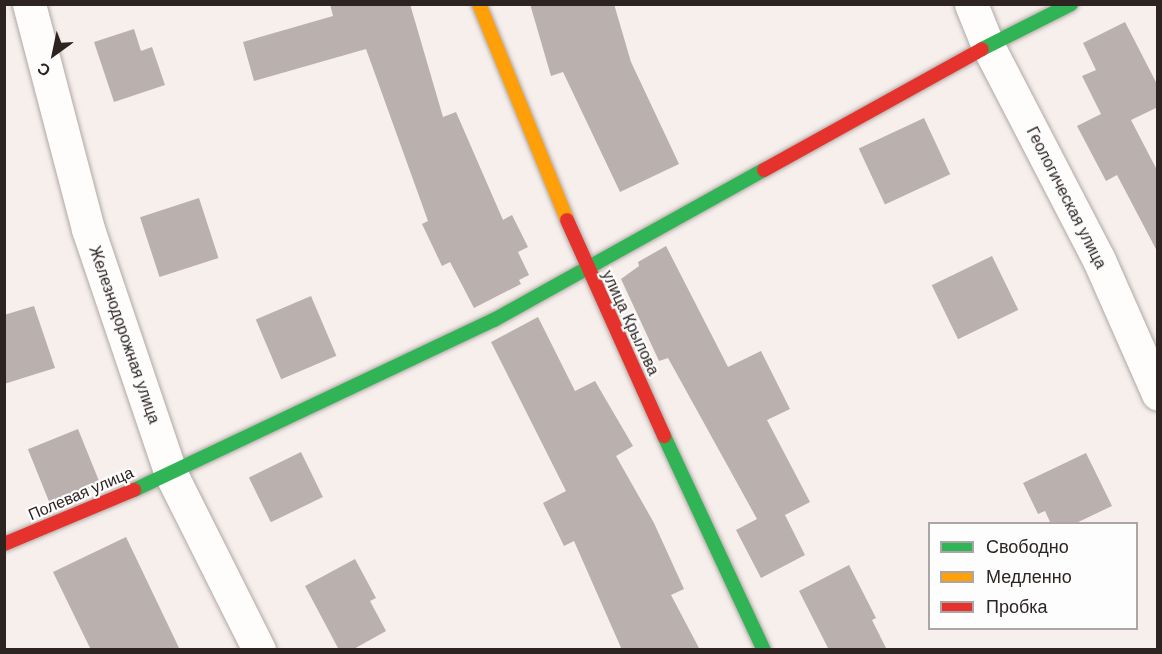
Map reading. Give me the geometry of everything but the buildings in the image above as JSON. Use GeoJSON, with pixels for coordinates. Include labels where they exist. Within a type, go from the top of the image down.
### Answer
{"type":"FeatureCollection","features":[{"type":"Feature","properties":{"kind":"street","name":"Железнодорожная улица"},"geometry":{"type":"LineString","coordinates":[[29,4],[88,229],[171,474],[259,650]]}},
{"type":"Feature","properties":{"kind":"street","name":"улица Крылова"},"geometry":{"type":"LineString","coordinates":[[479,4],[586,268],[764,650]]}},
{"type":"Feature","properties":{"kind":"street","name":"Геологическая улица"},"geometry":{"type":"LineString","coordinates":[[971,4],[988,46],[1099,260],[1158,393]]}},
{"type":"Feature","properties":{"kind":"street","name":"Полевая улица"},"geometry":{"type":"LineString","coordinates":[[4,544],[171,474],[294,411],[494,320],[988,46],[1071,4]]}},
{"type":"Feature","properties":{"kind":"traffic: fast"},"geometry":{"type":"LineString","coordinates":[[982,49],[1071,4]]}},
{"type":"Feature","properties":{"kind":"traffic: fast"},"geometry":{"type":"LineString","coordinates":[[134,490],[494,320],[764,170]]}},
{"type":"Feature","properties":{"kind":"traffic: fast"},"geometry":{"type":"LineString","coordinates":[[664,436],[764,650]]}},
{"type":"Feature","properties":{"kind":"traffic: slow"},"geometry":{"type":"LineString","coordinates":[[479,4],[567,220]]}},
{"type":"Feature","properties":{"kind":"traffic: jam"},"geometry":{"type":"LineString","coordinates":[[764,170],[982,49]]}},
{"type":"Feature","properties":{"kind":"traffic: jam"},"geometry":{"type":"LineString","coordinates":[[567,220],[664,436]]}},
{"type":"Feature","properties":{"kind":"traffic: jam"},"geometry":{"type":"LineString","coordinates":[[4,544],[134,490]]}}]}
